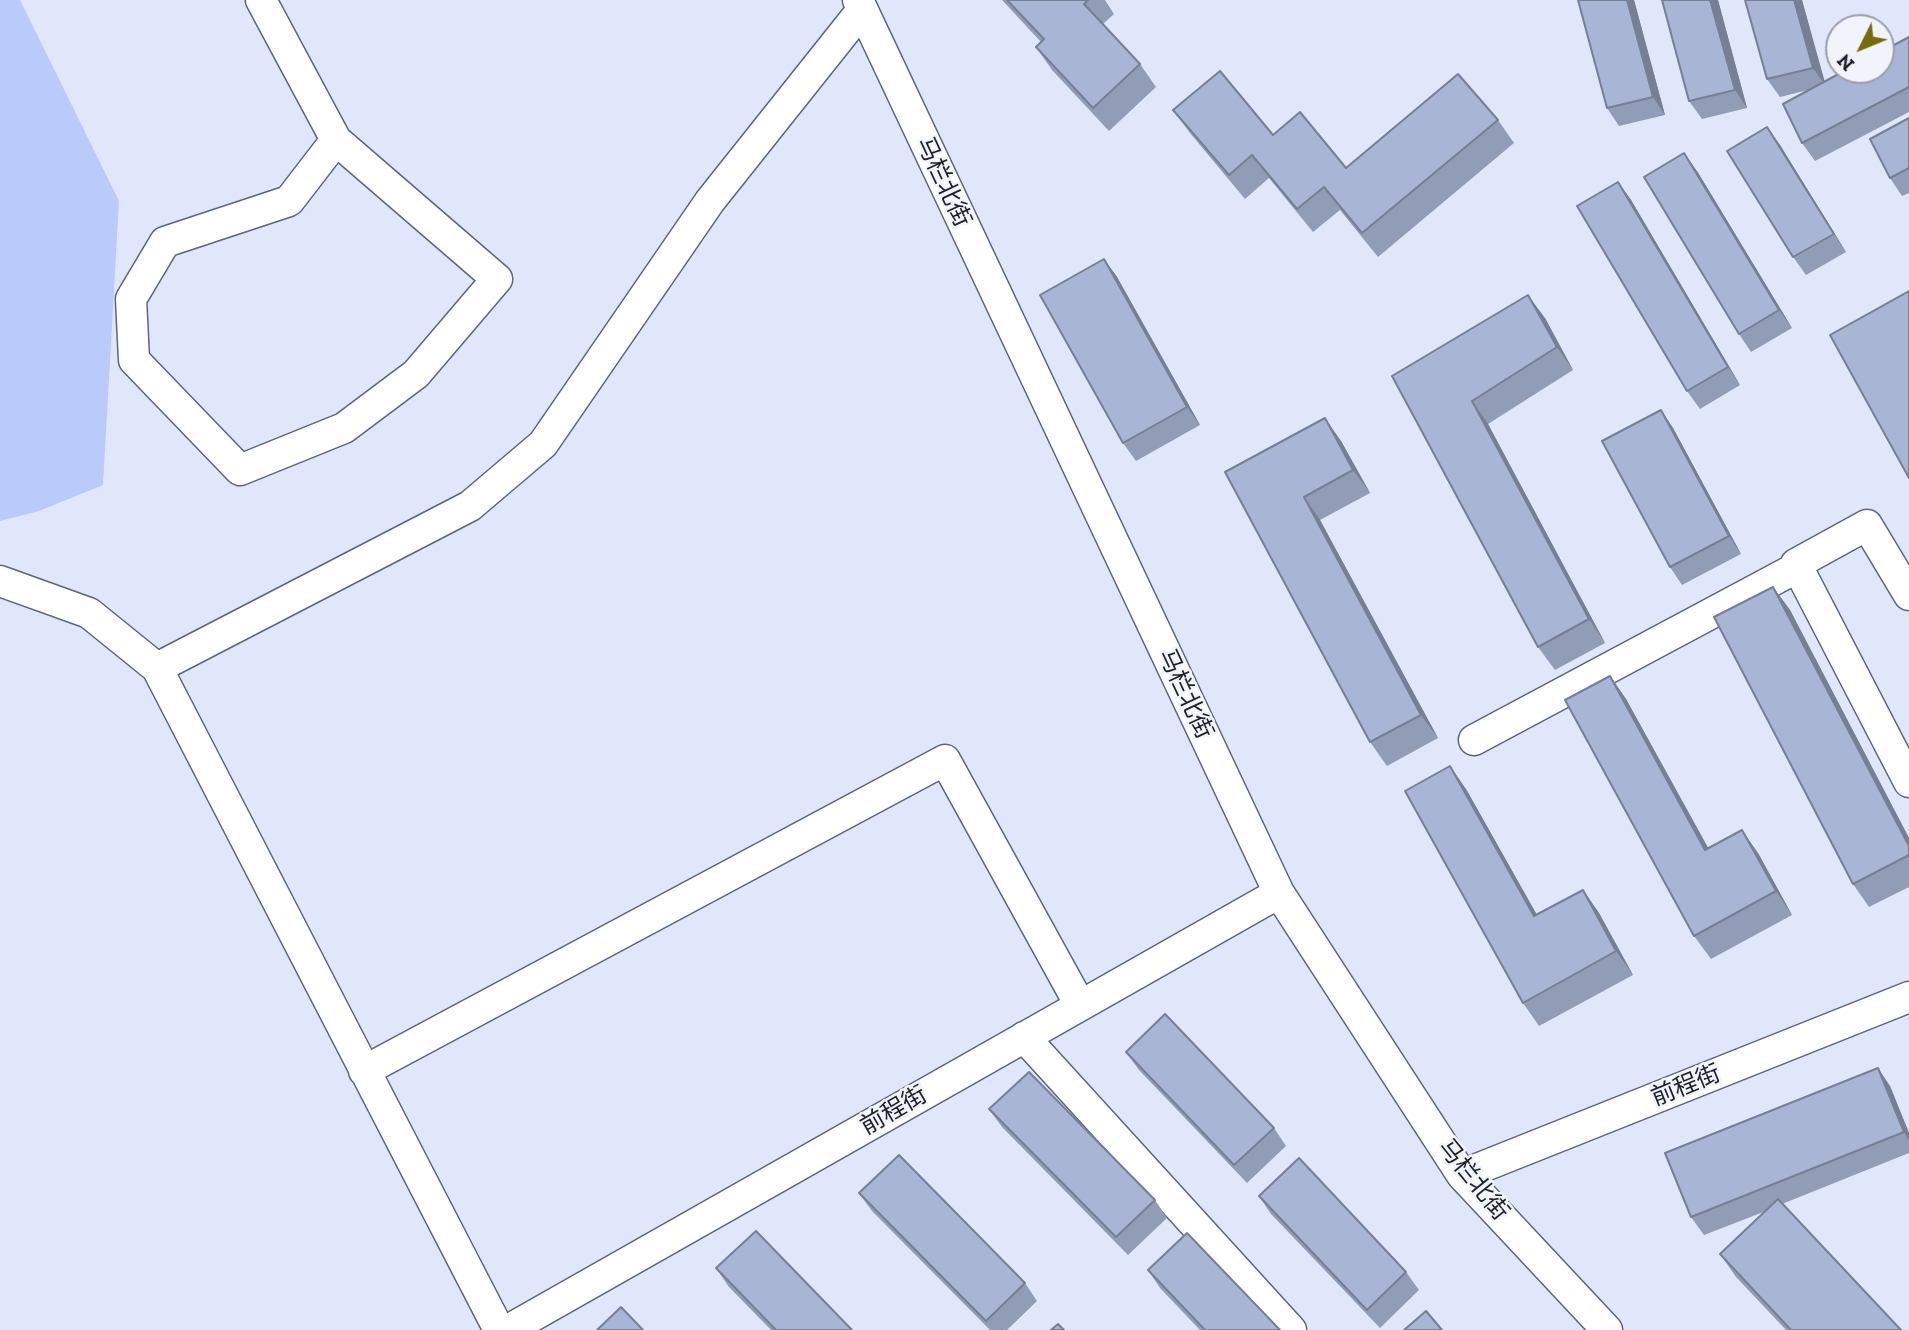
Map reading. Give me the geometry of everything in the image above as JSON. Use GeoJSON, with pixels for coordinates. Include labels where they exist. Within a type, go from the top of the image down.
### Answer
{"type":"FeatureCollection","features":[{"type":"Feature","properties":{"kind":"street"},"geometry":{"type":"LineString","coordinates":[[261,0],[336,140],[497,279],[416,374],[344,428],[240,470],[134,360],[131,299],[165,242],[289,201],[336,140]]}},
{"type":"Feature","properties":{"kind":"street"},"geometry":{"type":"LineString","coordinates":[[157,668],[470,506],[543,444],[710,201],[860,5]]}},
{"type":"Feature","properties":{"kind":"street","name":"马栏北街"},"geometry":{"type":"LineString","coordinates":[[860,5],[1279,893],[1462,1175],[1607,1330]]}},
{"type":"Feature","properties":{"kind":"street"},"geometry":{"type":"LineString","coordinates":[[1909,595],[1867,525],[1796,564],[1909,782]]}},
{"type":"Feature","properties":{"kind":"street"},"geometry":{"type":"LineString","coordinates":[[1474,740],[1798,567]]}},
{"type":"Feature","properties":{"kind":"street"},"geometry":{"type":"LineString","coordinates":[[0,581],[89,613],[157,668],[499,1330]]}},
{"type":"Feature","properties":{"kind":"street"},"geometry":{"type":"LineString","coordinates":[[365,1071],[945,760],[1080,1006]]}},
{"type":"Feature","properties":{"kind":"street","name":"前程街"},"geometry":{"type":"LineString","coordinates":[[508,1330],[1279,893]]}},
{"type":"Feature","properties":{"kind":"street","name":"前程街"},"geometry":{"type":"LineString","coordinates":[[1462,1175],[1909,997]]}},
{"type":"Feature","properties":{"kind":"street"},"geometry":{"type":"LineString","coordinates":[[1024,1037],[1291,1330]]}},
{"type":"Feature","properties":{"kind":"shaded area"},"geometry":{"type":"Polygon","coordinates":[[[0,0],[20,0],[119,201],[103,485],[39,511],[0,521],[0,0]]]}},
{"type":"Feature","properties":{"kind":"building"},"geometry":{"type":"Polygon","coordinates":[[[1007,0],[1088,0],[1084,4],[1140,64],[1093,108],[1036,47],[1044,39],[1007,0]]]}},
{"type":"Feature","properties":{"kind":"building"},"geometry":{"type":"Polygon","coordinates":[[[1578,0],[1627,0],[1653,97],[1607,108],[1578,0]]]}},
{"type":"Feature","properties":{"kind":"building"},"geometry":{"type":"Polygon","coordinates":[[[1662,0],[1710,0],[1735,90],[1689,101],[1662,0]]]}},
{"type":"Feature","properties":{"kind":"building"},"geometry":{"type":"Polygon","coordinates":[[[1745,0],[1794,0],[1813,68],[1767,79],[1745,0]]]}},
{"type":"Feature","properties":{"kind":"building"},"geometry":{"type":"Polygon","coordinates":[[[1909,37],[1909,87],[1802,143],[1783,104],[1825,81],[1825,84],[1895,84],[1895,44],[1909,37]]]}},
{"type":"Feature","properties":{"kind":"building"},"geometry":{"type":"Polygon","coordinates":[[[1220,71],[1273,135],[1300,112],[1346,168],[1458,74],[1498,120],[1362,233],[1324,187],[1297,209],[1252,155],[1229,175],[1173,110],[1220,71]]]}},
{"type":"Feature","properties":{"kind":"building"},"geometry":{"type":"Polygon","coordinates":[[[1909,118],[1909,168],[1890,178],[1870,139],[1909,118]]]}},
{"type":"Feature","properties":{"kind":"building"},"geometry":{"type":"Polygon","coordinates":[[[1767,127],[1834,234],[1793,257],[1727,151],[1767,127]]]}},
{"type":"Feature","properties":{"kind":"building"},"geometry":{"type":"Polygon","coordinates":[[[1684,153],[1779,310],[1739,334],[1644,177],[1684,153]]]}},
{"type":"Feature","properties":{"kind":"building"},"geometry":{"type":"Polygon","coordinates":[[[1618,182],[1728,367],[1687,391],[1577,206],[1618,182]]]}},
{"type":"Feature","properties":{"kind":"building"},"geometry":{"type":"Polygon","coordinates":[[[1104,259],[1187,407],[1123,443],[1040,295],[1104,259]]]}},
{"type":"Feature","properties":{"kind":"building"},"geometry":{"type":"Polygon","coordinates":[[[1909,291],[1909,478],[1830,335],[1909,291]]]}},
{"type":"Feature","properties":{"kind":"building"},"geometry":{"type":"Polygon","coordinates":[[[1528,295],[1557,347],[1472,401],[1589,619],[1538,647],[1392,376],[1528,295]]]}},
{"type":"Feature","properties":{"kind":"building"},"geometry":{"type":"Polygon","coordinates":[[[1661,410],[1729,536],[1670,567],[1602,441],[1661,410]]]}},
{"type":"Feature","properties":{"kind":"building"},"geometry":{"type":"Polygon","coordinates":[[[1325,418],[1353,470],[1304,497],[1421,715],[1370,742],[1225,472],[1325,418]]]}},
{"type":"Feature","properties":{"kind":"building"},"geometry":{"type":"Polygon","coordinates":[[[1773,587],[1909,846],[1909,855],[1853,884],[1714,617],[1773,587]]]}},
{"type":"Feature","properties":{"kind":"building"},"geometry":{"type":"Polygon","coordinates":[[[1610,676],[1705,850],[1742,830],[1776,891],[1694,936],[1565,700],[1610,676]]]}},
{"type":"Feature","properties":{"kind":"building"},"geometry":{"type":"Polygon","coordinates":[[[1450,766],[1534,916],[1583,890],[1616,951],[1523,1003],[1405,791],[1450,766]]]}},
{"type":"Feature","properties":{"kind":"building"},"geometry":{"type":"Polygon","coordinates":[[[1165,1014],[1274,1128],[1234,1165],[1126,1052],[1165,1014]]]}},
{"type":"Feature","properties":{"kind":"building"},"geometry":{"type":"Polygon","coordinates":[[[1878,1068],[1904,1132],[1691,1217],[1665,1153],[1878,1068]]]}},
{"type":"Feature","properties":{"kind":"building"},"geometry":{"type":"Polygon","coordinates":[[[1029,1072],[1155,1200],[1116,1237],[989,1109],[1029,1072]]]}},
{"type":"Feature","properties":{"kind":"building"},"geometry":{"type":"Polygon","coordinates":[[[899,1155],[1025,1283],[986,1321],[859,1193],[899,1155]]]}},
{"type":"Feature","properties":{"kind":"building"},"geometry":{"type":"Polygon","coordinates":[[[1299,1158],[1406,1272],[1367,1310],[1259,1196],[1299,1158]]]}},
{"type":"Feature","properties":{"kind":"building"},"geometry":{"type":"Polygon","coordinates":[[[1778,1199],[1901,1330],[1791,1330],[1720,1254],[1778,1199]]]}},
{"type":"Feature","properties":{"kind":"building"},"geometry":{"type":"Polygon","coordinates":[[[756,1231],[852,1330],[776,1330],[716,1268],[756,1231]]]}},
{"type":"Feature","properties":{"kind":"building"},"geometry":{"type":"Polygon","coordinates":[[[1187,1233],[1280,1330],[1205,1330],[1148,1270],[1187,1233]]]}},
{"type":"Feature","properties":{"kind":"building"},"geometry":{"type":"Polygon","coordinates":[[[621,1307],[643,1330],[597,1330],[621,1307]]]}},
{"type":"Feature","properties":{"kind":"building"},"geometry":{"type":"Polygon","coordinates":[[[1426,1311],[1442,1330],[1404,1330],[1426,1311]]]}},
{"type":"Feature","properties":{"kind":"building"},"geometry":{"type":"Polygon","coordinates":[[[1058,1324],[1064,1330],[1051,1330],[1058,1324]]]}}]}
